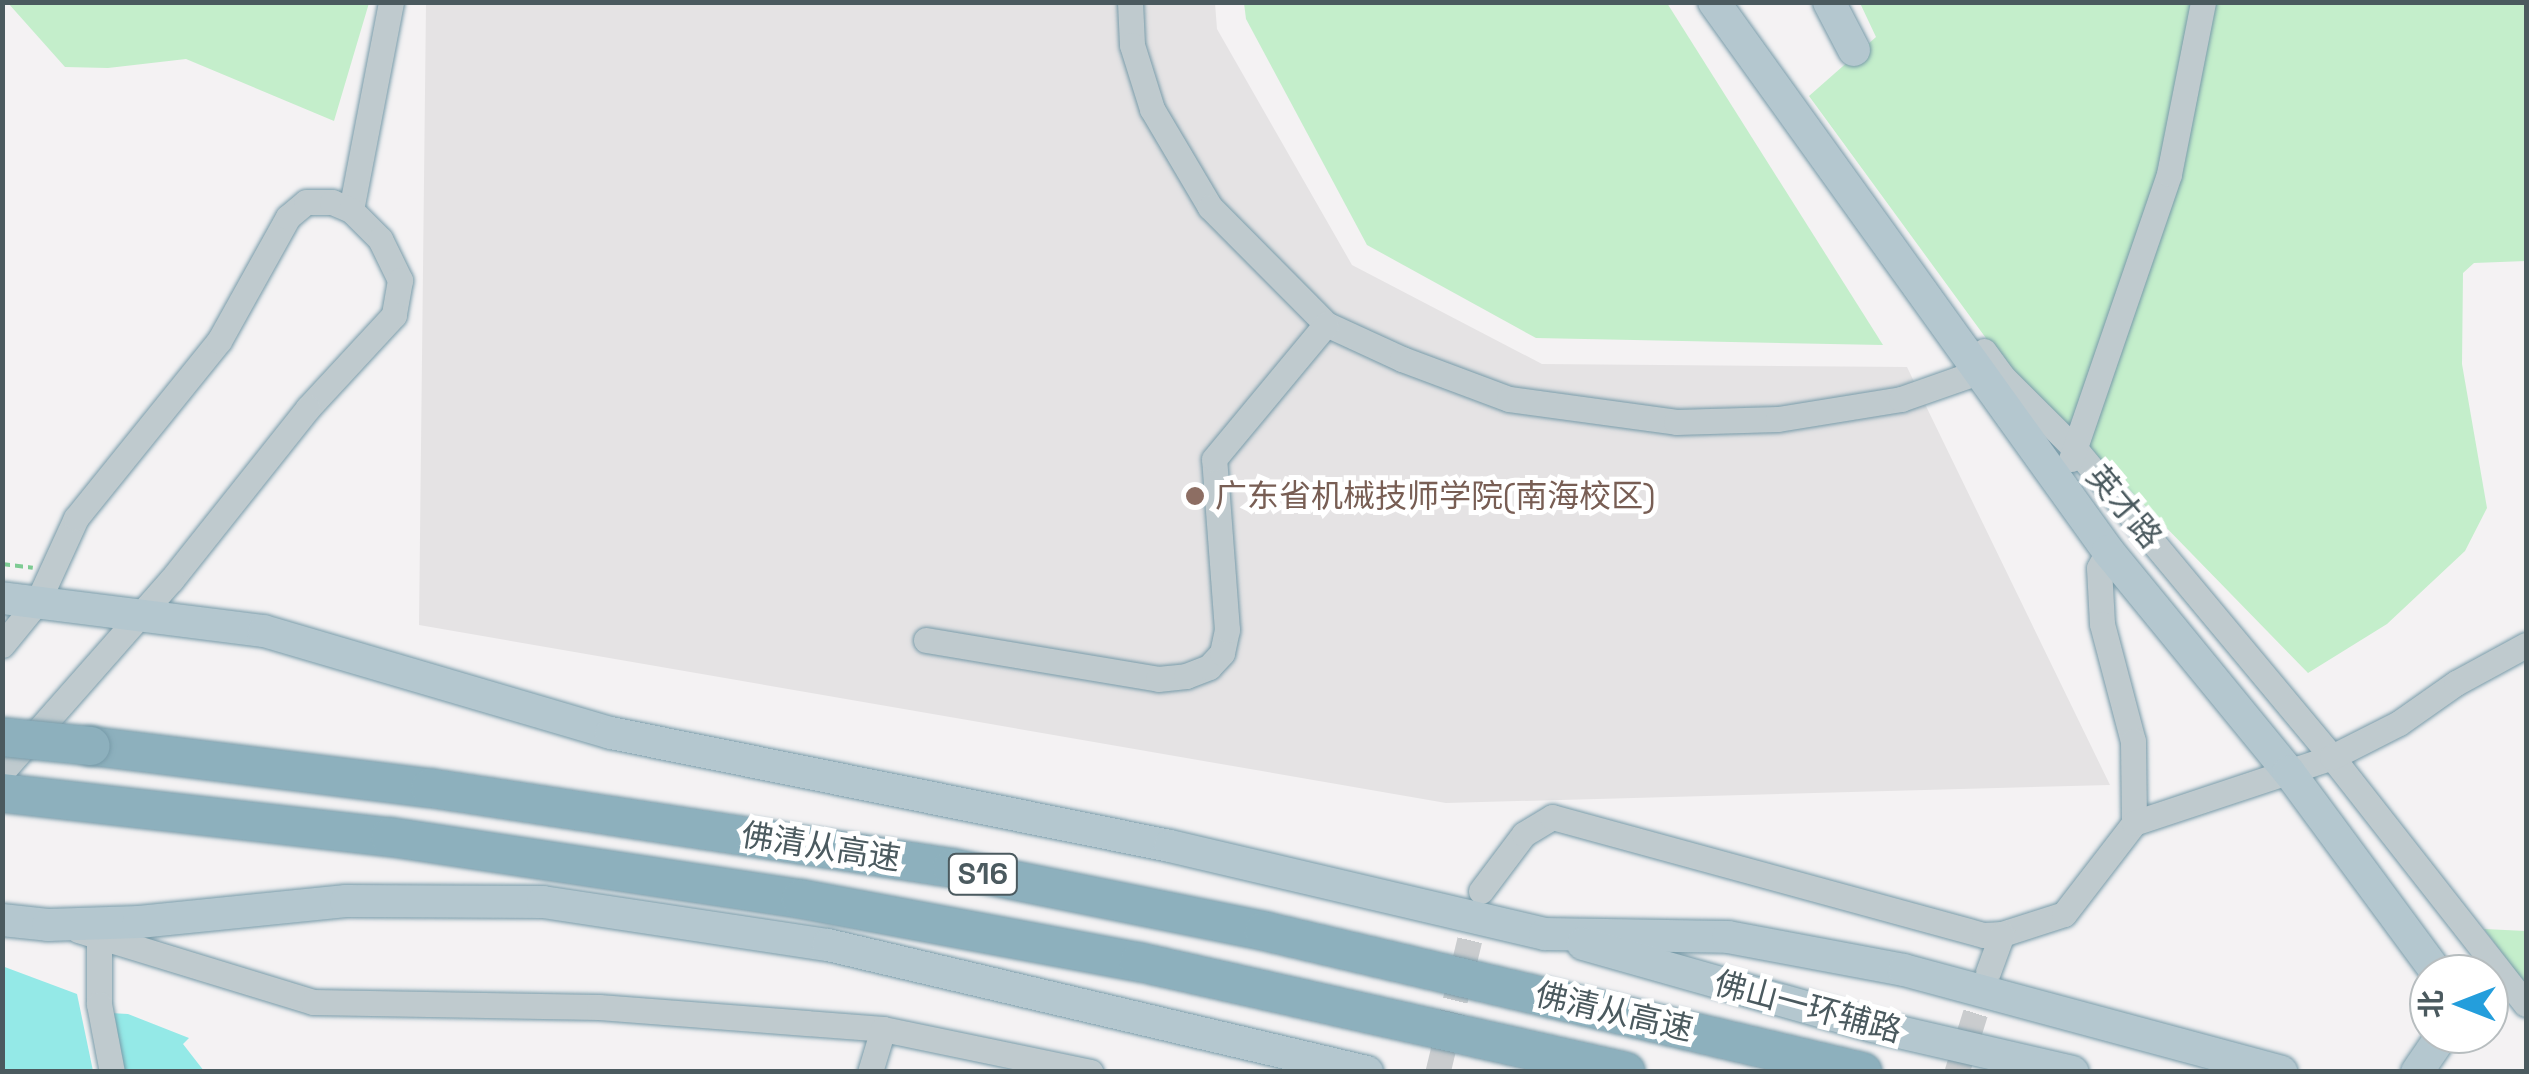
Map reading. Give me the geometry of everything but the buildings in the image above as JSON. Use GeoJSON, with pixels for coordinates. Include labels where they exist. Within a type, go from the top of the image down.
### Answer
{"type":"FeatureCollection","features":[{"type":"Feature","properties":{"kind":"highway","name":"佛清从高速"},"geometry":{"type":"LineString","coordinates":[[2,737],[430,788],[952,868],[1264,932],[1862,1072]]}},
{"type":"Feature","properties":{"kind":"highway","name":"佛清从高速"},"geometry":{"type":"LineString","coordinates":[[2,793],[390,837],[802,899],[1139,962],[1626,1072]]}},
{"type":"Feature","properties":{"kind":"highway"},"geometry":{"type":"LineString","coordinates":[[1334,1004],[1517,1072]]}},
{"type":"Feature","properties":{"kind":"main road","name":"英才路"},"geometry":{"type":"LineString","coordinates":[[1714,2],[2108,551],[2289,772],[2423,954]]}},
{"type":"Feature","properties":{"kind":"main road"},"geometry":{"type":"LineString","coordinates":[[1828,2],[1854,50]]}},
{"type":"Feature","properties":{"kind":"main road"},"geometry":{"type":"LineString","coordinates":[[2,598],[142,612],[264,632],[612,733],[1170,846],[1545,934],[1728,936],[1904,970],[2281,1072]]}},
{"type":"Feature","properties":{"kind":"main road"},"geometry":{"type":"LineString","coordinates":[[2,920],[48,925],[139,922],[346,901],[544,902],[828,946],[1367,1072]]}},
{"type":"Feature","properties":{"kind":"main road","name":"佛山一环辅路"},"geometry":{"type":"LineString","coordinates":[[1545,934],[1873,1026],[2072,1072]]}},
{"type":"Feature","properties":{"kind":"street"},"geometry":{"type":"LineString","coordinates":[[351,210],[391,2]]}},
{"type":"Feature","properties":{"kind":"street"},"geometry":{"type":"LineString","coordinates":[[1130,2],[1132,45],[1152,110],[1210,207],[1326,324],[1402,359],[1509,400],[1676,422],[1778,419],[1883,402],[1978,372]]}},
{"type":"Feature","properties":{"kind":"street","name":"英才路"},"geometry":{"type":"LineString","coordinates":[[1732,2],[2002,376],[2077,451],[2332,757],[2526,1004]]}},
{"type":"Feature","properties":{"kind":"street"},"geometry":{"type":"LineString","coordinates":[[2055,479],[2077,451],[2169,174],[2203,2]]}},
{"type":"Feature","properties":{"kind":"street"},"geometry":{"type":"LineString","coordinates":[[2,645],[38,601],[76,518],[219,341],[288,218],[306,202],[332,202],[351,210],[380,239],[400,280],[394,315],[308,408],[142,612],[2,772]]}},
{"type":"Feature","properties":{"kind":"street"},"geometry":{"type":"LineString","coordinates":[[926,640],[1158,679],[1186,676],[1209,667],[1222,653],[1227,630],[1214,459],[1326,324]]}},
{"type":"Feature","properties":{"kind":"street"},"geometry":{"type":"LineString","coordinates":[[2108,551],[2099,568],[2102,624],[2133,741],[2134,823]]}},
{"type":"Feature","properties":{"kind":"street"},"geometry":{"type":"LineString","coordinates":[[1482,891],[1524,834],[1552,816],[1984,935],[2002,934],[2064,914],[2134,823],[2332,757],[2399,723],[2456,683],[2526,645]]}},
{"type":"Feature","properties":{"kind":"street"},"geometry":{"type":"LineString","coordinates":[[48,925],[99,936],[313,1002],[599,1007],[884,1029],[1091,1072]]}},
{"type":"Feature","properties":{"kind":"street"},"geometry":{"type":"LineString","coordinates":[[1988,972],[2002,934]]}},
{"type":"Feature","properties":{"kind":"street"},"geometry":{"type":"LineString","coordinates":[[99,936],[100,1004],[112,1072]]}},
{"type":"Feature","properties":{"kind":"street"},"geometry":{"type":"LineString","coordinates":[[870,1072],[884,1029]]}},
{"type":"Feature","properties":{"kind":"path"},"geometry":{"type":"LineString","coordinates":[[2,564],[52,570]]}},
{"type":"Feature","properties":{"kind":"shaded area","name":"广东省机械技师学院(南海校区)"},"geometry":{"type":"Polygon","coordinates":[[[426,3],[1215,3],[1217,29],[1352,265],[1542,364],[1907,367],[2110,785],[1446,803],[419,625],[426,3]]]}},
{"type":"Feature","properties":{"kind":"green space"},"geometry":{"type":"Polygon","coordinates":[[[8,3],[369,3],[334,121],[186,59],[108,68],[65,67],[8,3]]]}},
{"type":"Feature","properties":{"kind":"green space"},"geometry":{"type":"Polygon","coordinates":[[[1244,3],[1667,3],[1883,345],[1536,338],[1367,245],[1246,19],[1244,3]]]}},
{"type":"Feature","properties":{"kind":"green space"},"geometry":{"type":"Polygon","coordinates":[[[1860,3],[2526,3],[2526,261],[2474,263],[2463,273],[2462,364],[2487,508],[2465,551],[2387,624],[2308,673],[1999,356],[1809,96],[1876,37],[1860,3]]]}},
{"type":"Feature","properties":{"kind":"green space"},"geometry":{"type":"Polygon","coordinates":[[[2484,929],[2526,931],[2526,985],[2509,962],[2509,954],[2503,954],[2484,929]]]}},
{"type":"Feature","properties":{"kind":"water"},"geometry":{"type":"Polygon","coordinates":[[[2,966],[77,994],[93,1071],[3,1071],[2,966]]]}},
{"type":"Feature","properties":{"kind":"water"},"geometry":{"type":"Polygon","coordinates":[[[110,1013],[128,1014],[189,1038],[183,1044],[204,1071],[117,1071],[110,1013]]]}},
{"type":"Feature","properties":{"kind":"tunnel"},"geometry":{"type":"LineString","coordinates":[[1438,1072],[1479,901]]}},
{"type":"Feature","properties":{"kind":"tunnel"},"geometry":{"type":"LineString","coordinates":[[1957,1072],[1987,976]]}},
{"type":"Feature","properties":{"kind":"place","name":"广东省机械技师学院(南海校区)"},"geometry":{"type":"Point","coordinates":[1195,496]}}]}
